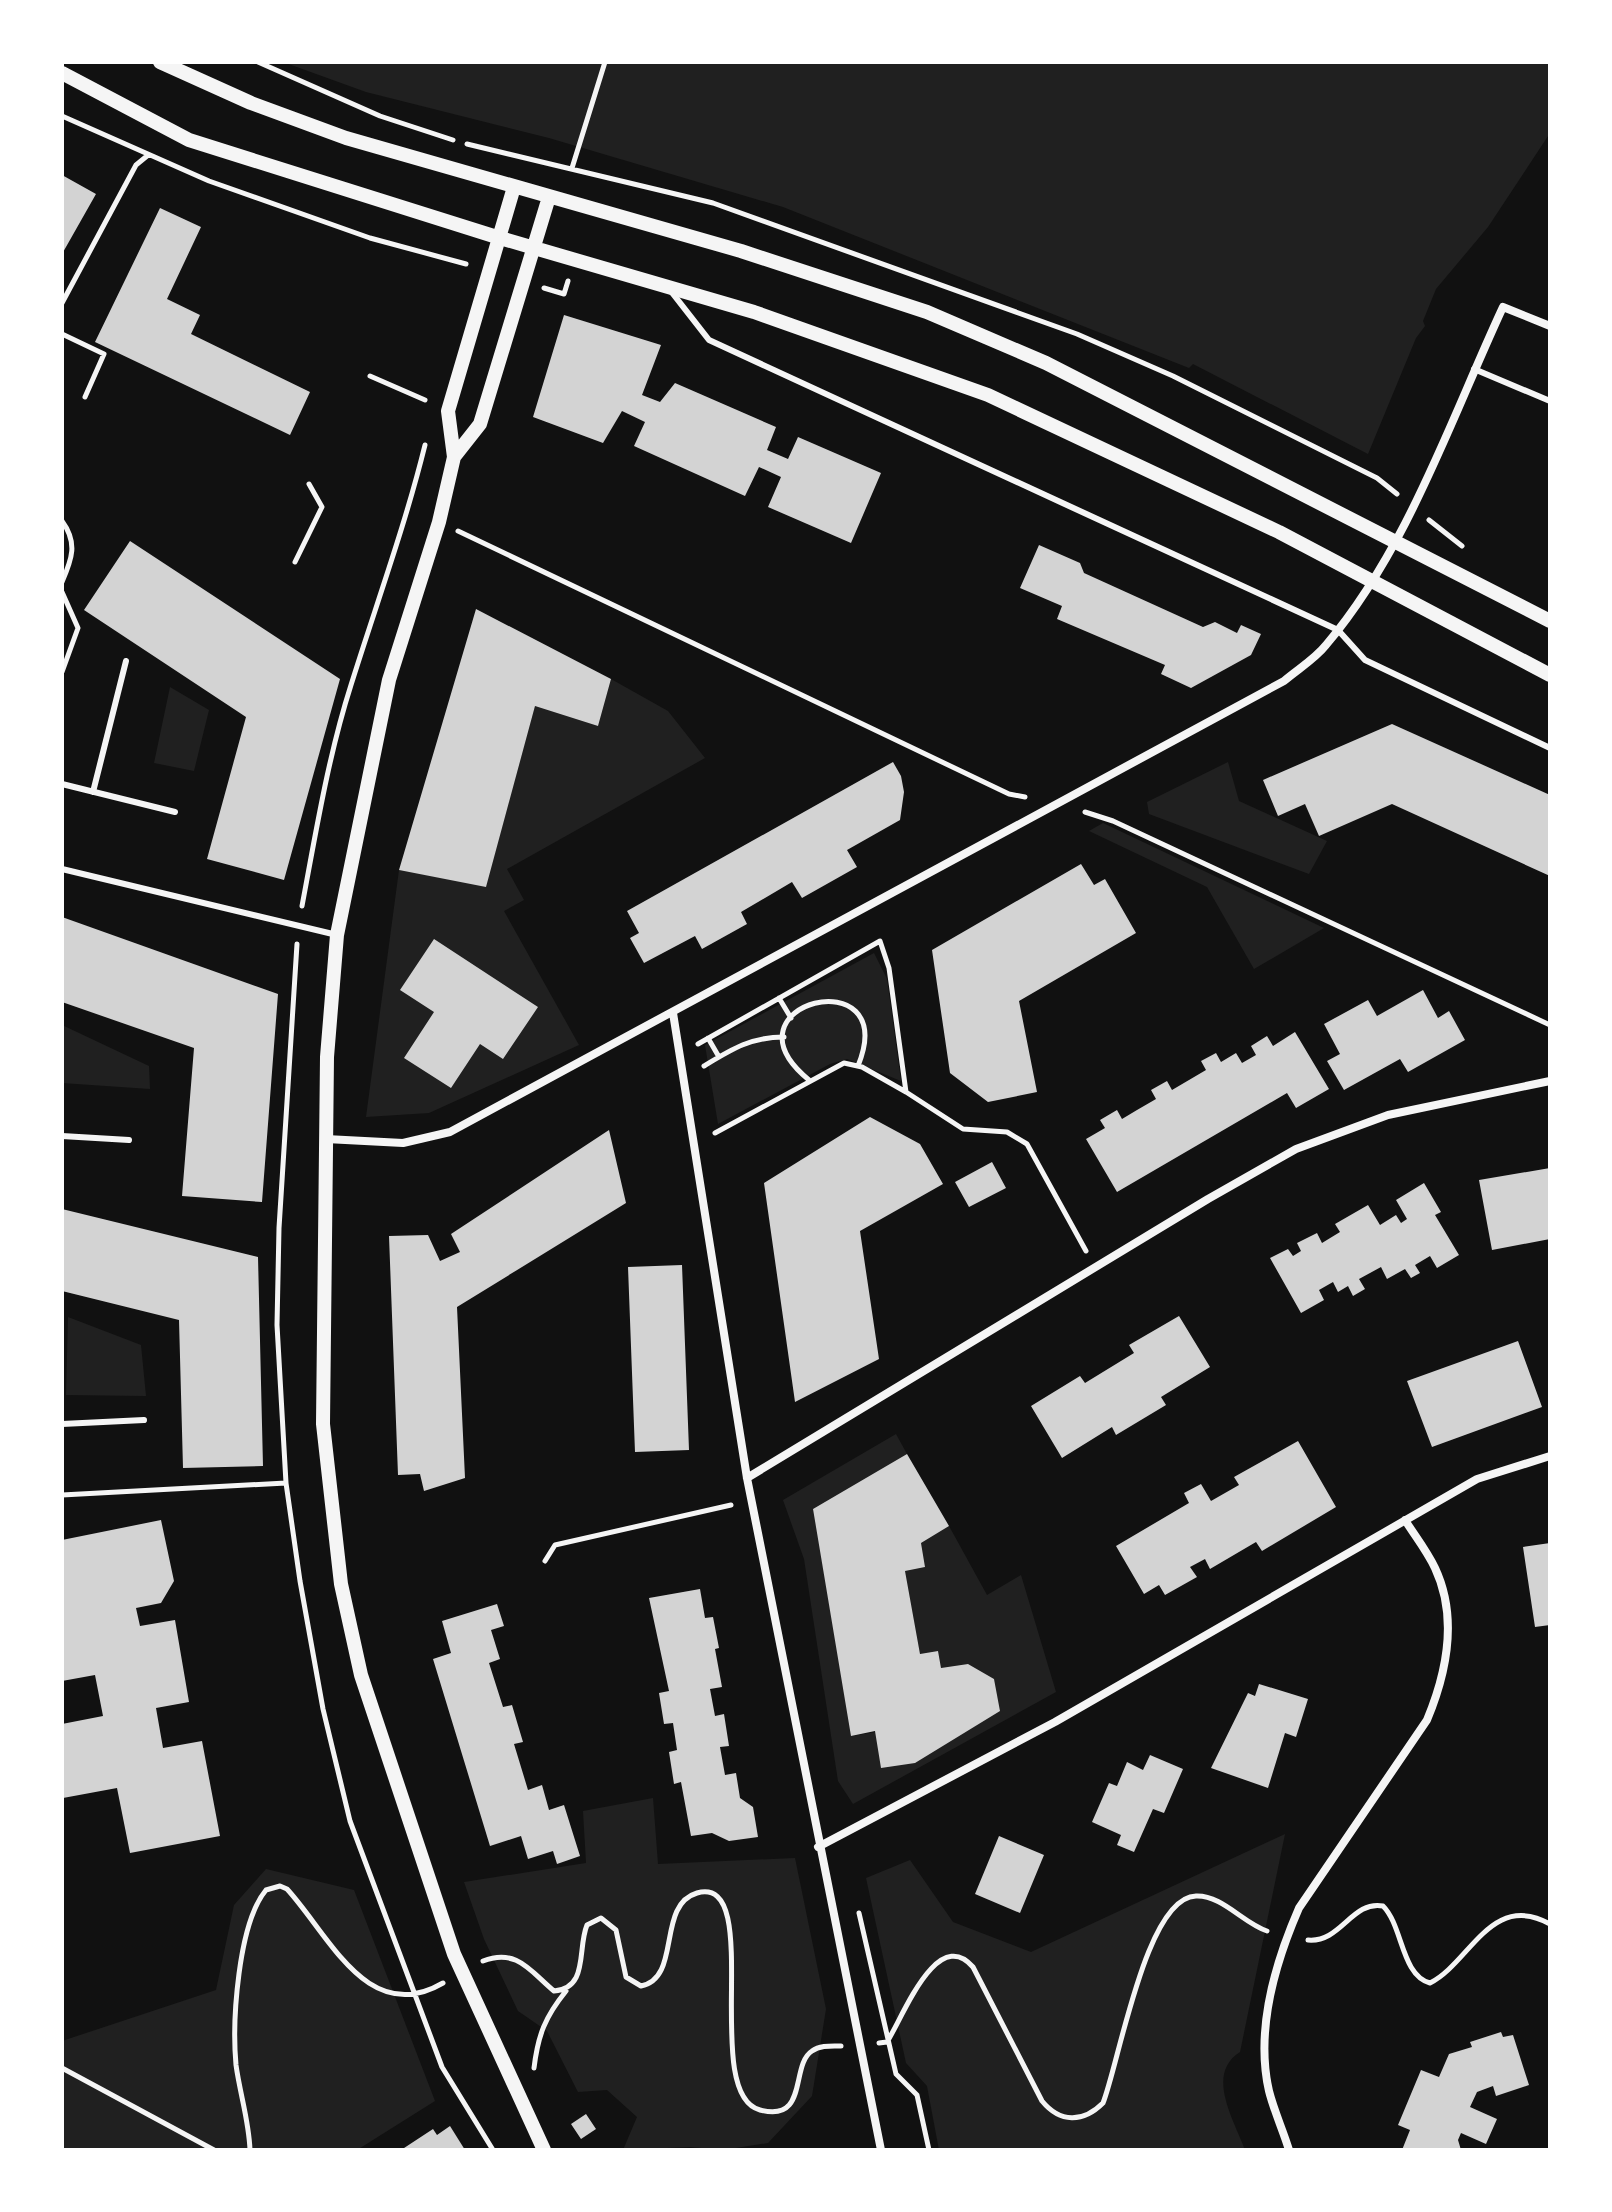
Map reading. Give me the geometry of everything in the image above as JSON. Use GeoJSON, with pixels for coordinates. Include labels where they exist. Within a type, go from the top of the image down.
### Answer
{"type":"FeatureCollection","features":[{"type":"Feature","properties":{"kind":"street"},"geometry":{"type":"LineString","coordinates":[[160,62],[251,103],[346,138],[741,251],[927,312],[1046,363],[1550,621]]}},
{"type":"Feature","properties":{"kind":"street"},"geometry":{"type":"LineString","coordinates":[[62,73],[189,140],[500,238],[665,284],[826,335],[988,395],[1279,532],[1550,675]]}},
{"type":"Feature","properties":{"kind":"street"},"geometry":{"type":"LineString","coordinates":[[514,187],[448,411],[454,457],[439,522],[389,680],[337,935],[327,1057],[323,1424],[341,1584],[361,1675],[403,1809],[461,1972],[544,2150]]}},
{"type":"Feature","properties":{"kind":"street"},"geometry":{"type":"LineString","coordinates":[[454,457],[480,424],[549,197]]}},
{"type":"Feature","properties":{"kind":"street"},"geometry":{"type":"LineString","coordinates":[[326,1139],[403,1143],[450,1132],[1284,681],[1324,648],[1394,541],[1413,507],[1503,307],[1550,326]]}},
{"type":"Feature","properties":{"kind":"street"},"geometry":{"type":"LineString","coordinates":[[673,1013],[747,1478],[818,1847],[881,2150]]}},
{"type":"Feature","properties":{"kind":"street"},"geometry":{"type":"LineString","coordinates":[[747,1478],[1296,1149],[1388,1115],[1550,1081]]}},
{"type":"Feature","properties":{"kind":"street"},"geometry":{"type":"LineString","coordinates":[[818,1847],[1055,1722],[1477,1479],[1550,1456]]}},
{"type":"Feature","properties":{"kind":"street"},"geometry":{"type":"LineString","coordinates":[[1289,2150],[1269,2089],[1266,2060],[1269,2002],[1286,1938],[1299,1908],[1427,1720],[1440,1691],[1448,1629],[1444,1599],[1435,1569],[1405,1520]]}},
{"type":"Feature","properties":{"kind":"lane"},"geometry":{"type":"LineString","coordinates":[[665,284],[709,340],[1338,630],[1365,660],[1550,748]]}},
{"type":"Feature","properties":{"kind":"lane"},"geometry":{"type":"LineString","coordinates":[[1474,369],[1550,401]]}},
{"type":"Feature","properties":{"kind":"lane"},"geometry":{"type":"LineString","coordinates":[[93,792],[126,661]]}},
{"type":"Feature","properties":{"kind":"lane"},"geometry":{"type":"LineString","coordinates":[[62,784],[175,812]]}},
{"type":"Feature","properties":{"kind":"lane"},"geometry":{"type":"LineString","coordinates":[[62,869],[337,935]]}},
{"type":"Feature","properties":{"kind":"lane"},"geometry":{"type":"LineString","coordinates":[[62,1136],[129,1140]]}},
{"type":"Feature","properties":{"kind":"lane"},"geometry":{"type":"LineString","coordinates":[[62,1424],[144,1420]]}},
{"type":"Feature","properties":{"kind":"path"},"geometry":{"type":"LineString","coordinates":[[572,168],[605,62]]}},
{"type":"Feature","properties":{"kind":"path"},"geometry":{"type":"LineString","coordinates":[[62,116],[147,156],[370,238],[472,266]]}},
{"type":"Feature","properties":{"kind":"path"},"geometry":{"type":"LineString","coordinates":[[62,303],[136,165],[147,156]]}},
{"type":"Feature","properties":{"kind":"path"},"geometry":{"type":"LineString","coordinates":[[541,287],[564,294],[570,276]]}},
{"type":"Feature","properties":{"kind":"path"},"geometry":{"type":"LineString","coordinates":[[62,334],[104,354],[85,397]]}},
{"type":"Feature","properties":{"kind":"path"},"geometry":{"type":"LineString","coordinates":[[370,376],[419,398]]}},
{"type":"Feature","properties":{"kind":"path"},"geometry":{"type":"LineString","coordinates":[[295,562],[322,507],[309,484]]}},
{"type":"Feature","properties":{"kind":"path"},"geometry":{"type":"LineString","coordinates":[[406,509],[1009,794],[1113,821],[1550,1025]]}},
{"type":"Feature","properties":{"kind":"path"},"geometry":{"type":"LineString","coordinates":[[62,521],[73,545],[73,558],[62,582]]}},
{"type":"Feature","properties":{"kind":"path"},"geometry":{"type":"LineString","coordinates":[[62,592],[78,628],[62,672]]}},
{"type":"Feature","properties":{"kind":"path"},"geometry":{"type":"LineString","coordinates":[[680,1054],[880,941],[889,968],[906,1092]]}},
{"type":"Feature","properties":{"kind":"path"},"geometry":{"type":"LineString","coordinates":[[779,998],[791,1018]]}},
{"type":"Feature","properties":{"kind":"path"},"geometry":{"type":"LineString","coordinates":[[809,1080],[788,1059],[784,1037],[791,1018],[810,1002],[824,999],[848,1007],[863,1028],[865,1041],[858,1066]]}},
{"type":"Feature","properties":{"kind":"path"},"geometry":{"type":"LineString","coordinates":[[703,1067],[759,1037],[784,1037]]}},
{"type":"Feature","properties":{"kind":"path"},"geometry":{"type":"LineString","coordinates":[[708,1038],[719,1057]]}},
{"type":"Feature","properties":{"kind":"path"},"geometry":{"type":"LineString","coordinates":[[700,1043],[705,1080]]}},
{"type":"Feature","properties":{"kind":"path"},"geometry":{"type":"LineString","coordinates":[[711,1121],[713,1134],[844,1063],[858,1066],[906,1092],[963,1129],[1007,1132],[1027,1144],[1095,1268]]}},
{"type":"Feature","properties":{"kind":"path"},"geometry":{"type":"LineString","coordinates":[[62,1495],[286,1483]]}},
{"type":"Feature","properties":{"kind":"path"},"geometry":{"type":"LineString","coordinates":[[545,1561],[555,1545],[752,1500]]}},
{"type":"Feature","properties":{"kind":"path"},"geometry":{"type":"LineString","coordinates":[[250,2150],[250,2129],[236,2064],[236,1997],[251,1924],[266,1890],[280,1886],[287,1889],[356,1973],[383,1993],[414,1996],[487,1959],[509,1956],[523,1960],[554,1991],[566,1990]]}},
{"type":"Feature","properties":{"kind":"path"},"geometry":{"type":"LineString","coordinates":[[516,2091],[533,2069],[538,2032],[545,2016],[576,1981],[587,1925],[601,1918],[616,1930],[626,1977],[641,1986],[656,1980],[681,1907],[696,1893],[717,1896],[729,1914],[732,2036],[738,2088],[750,2106],[772,2111],[790,2103],[800,2085],[800,2066],[810,2051],[819,2047],[887,2042]]}},
{"type":"Feature","properties":{"kind":"path"},"geometry":{"type":"LineString","coordinates":[[887,2042],[930,1966],[943,1956],[960,1956],[973,1967],[1042,2101],[1060,2117],[1083,2117],[1103,2103],[1151,1945],[1164,1918],[1178,1902],[1192,1896],[1208,1897],[1259,1929],[1286,1938],[1317,1940],[1333,1936],[1364,1907],[1383,1906],[1396,1922],[1412,1968],[1421,1981],[1430,1983],[1441,1978],[1471,1942],[1495,1924],[1531,1916],[1550,1924]]}},
{"type":"Feature","properties":{"kind":"path"},"geometry":{"type":"LineString","coordinates":[[858,1908],[896,2074],[917,2095],[929,2150]]}},
{"type":"Feature","properties":{"kind":"path"},"geometry":{"type":"LineString","coordinates":[[62,2068],[214,2150]]}},
{"type":"Feature","properties":{"kind":"shaded area"},"geometry":{"type":"Polygon","coordinates":[[[283,62],[1550,62],[1550,133],[1488,227],[1436,289],[1423,321],[1425,326],[1416,338],[1368,454],[1193,364],[1189,368],[783,207],[549,138],[366,92],[283,62]]]}},
{"type":"Feature","properties":{"kind":"shaded area"},"geometry":{"type":"Polygon","coordinates":[[[611,679],[668,711],[705,758],[507,869],[524,900],[504,911],[579,1045],[429,1113],[366,1117],[399,870],[486,886],[535,706],[598,726],[611,679]]]}},
{"type":"Feature","properties":{"kind":"shaded area"},"geometry":{"type":"Polygon","coordinates":[[[170,687],[209,710],[194,771],[154,763],[170,687]]]}},
{"type":"Feature","properties":{"kind":"shaded area"},"geometry":{"type":"Polygon","coordinates":[[[1228,762],[1239,801],[1327,841],[1309,874],[1149,814],[1147,802],[1228,762]]]}},
{"type":"Feature","properties":{"kind":"shaded area"},"geometry":{"type":"Polygon","coordinates":[[[1103,823],[1324,928],[1254,969],[1207,887],[1089,831],[1103,823]]]}},
{"type":"Feature","properties":{"kind":"shaded area"},"geometry":{"type":"Polygon","coordinates":[[[874,953],[887,979],[901,1081],[847,1059],[830,1064],[718,1124],[705,1045],[874,953]]]}},
{"type":"Feature","properties":{"kind":"shaded area"},"geometry":{"type":"Polygon","coordinates":[[[62,1025],[149,1066],[150,1089],[62,1083],[62,1025]]]}},
{"type":"Feature","properties":{"kind":"shaded area"},"geometry":{"type":"Polygon","coordinates":[[[68,1317],[141,1345],[146,1396],[66,1395],[68,1317]]]}},
{"type":"Feature","properties":{"kind":"shaded area"},"geometry":{"type":"Polygon","coordinates":[[[896,1434],[907,1454],[813,1509],[852,1736],[1000,1711],[994,1679],[968,1664],[941,1668],[938,1651],[920,1654],[905,1571],[925,1567],[921,1543],[949,1526],[987,1595],[1021,1575],[1056,1692],[853,1804],[838,1781],[804,1559],[783,1500],[896,1434]]]}},
{"type":"Feature","properties":{"kind":"shaded area"},"geometry":{"type":"Polygon","coordinates":[[[653,1798],[658,1864],[795,1858],[826,2009],[812,2096],[768,2143],[723,2150],[690,2147],[623,2150],[637,2117],[607,2090],[578,2092],[547,2031],[518,2011],[484,1939],[464,1882],[586,1863],[583,1811],[653,1798]]]}},
{"type":"Feature","properties":{"kind":"shaded area"},"geometry":{"type":"Polygon","coordinates":[[[1285,1834],[1240,2052],[1224,2072],[1225,2098],[1245,2150],[939,2150],[927,2086],[906,2063],[866,1878],[910,1860],[953,1922],[1031,1952],[1285,1834]]]}},
{"type":"Feature","properties":{"kind":"shaded area"},"geometry":{"type":"Polygon","coordinates":[[[266,1869],[354,1890],[435,2101],[357,2150],[62,2150],[62,2041],[216,1990],[234,1905],[266,1869]]]}},
{"type":"Feature","properties":{"kind":"building"},"geometry":{"type":"Polygon","coordinates":[[[62,175],[96,194],[62,254],[62,175]]]}},
{"type":"Feature","properties":{"kind":"building"},"geometry":{"type":"Polygon","coordinates":[[[160,208],[201,227],[167,299],[200,315],[191,334],[310,392],[290,435],[95,342],[160,208]]]}},
{"type":"Feature","properties":{"kind":"building"},"geometry":{"type":"Polygon","coordinates":[[[564,315],[661,345],[642,395],[660,402],[675,383],[776,427],[767,450],[788,459],[798,437],[881,473],[851,543],[768,507],[781,477],[759,467],[745,496],[634,446],[645,422],[622,411],[603,443],[533,417],[564,315]]]}},
{"type":"Feature","properties":{"kind":"building"},"geometry":{"type":"Polygon","coordinates":[[[130,541],[340,679],[284,880],[207,859],[246,717],[84,610],[130,541]]]}},
{"type":"Feature","properties":{"kind":"building"},"geometry":{"type":"Polygon","coordinates":[[[1039,545],[1080,563],[1084,573],[1203,627],[1215,622],[1237,633],[1241,625],[1261,634],[1251,655],[1191,688],[1161,674],[1165,665],[1057,619],[1062,606],[1020,588],[1039,545]]]}},
{"type":"Feature","properties":{"kind":"building"},"geometry":{"type":"Polygon","coordinates":[[[476,609],[611,679],[598,726],[535,706],[486,887],[399,870],[476,609]]]}},
{"type":"Feature","properties":{"kind":"building"},"geometry":{"type":"Polygon","coordinates":[[[1392,724],[1550,795],[1550,876],[1392,804],[1319,836],[1305,804],[1278,816],[1263,780],[1392,724]]]}},
{"type":"Feature","properties":{"kind":"building"},"geometry":{"type":"Polygon","coordinates":[[[893,762],[901,776],[904,792],[900,820],[847,850],[857,867],[802,898],[792,882],[741,912],[747,924],[702,949],[695,936],[644,963],[630,938],[639,933],[627,911],[893,762]]]}},
{"type":"Feature","properties":{"kind":"building"},"geometry":{"type":"Polygon","coordinates":[[[1081,864],[1094,885],[1105,879],[1136,933],[1019,1001],[1037,1092],[988,1102],[950,1073],[932,950],[1081,864]]]}},
{"type":"Feature","properties":{"kind":"building"},"geometry":{"type":"Polygon","coordinates":[[[62,917],[278,994],[262,1202],[182,1196],[194,1048],[62,1002],[62,917]]]}},
{"type":"Feature","properties":{"kind":"building"},"geometry":{"type":"Polygon","coordinates":[[[434,939],[538,1007],[503,1059],[480,1044],[451,1088],[404,1058],[434,1012],[400,990],[434,939]]]}},
{"type":"Feature","properties":{"kind":"building"},"geometry":{"type":"Polygon","coordinates":[[[1423,990],[1438,1018],[1449,1011],[1465,1040],[1408,1072],[1400,1059],[1344,1090],[1327,1061],[1340,1054],[1324,1024],[1368,1000],[1377,1016],[1423,990]]]}},
{"type":"Feature","properties":{"kind":"building"},"geometry":{"type":"Polygon","coordinates":[[[1295,1032],[1329,1089],[1296,1108],[1287,1093],[1117,1192],[1086,1139],[1105,1128],[1100,1120],[1117,1110],[1122,1119],[1156,1099],[1151,1090],[1167,1081],[1172,1090],[1206,1070],[1201,1061],[1216,1053],[1221,1062],[1236,1053],[1242,1063],[1256,1055],[1251,1046],[1267,1036],[1273,1046],[1295,1032]]]}},
{"type":"Feature","properties":{"kind":"building"},"geometry":{"type":"Polygon","coordinates":[[[870,1117],[920,1144],[943,1184],[860,1231],[879,1359],[795,1402],[764,1183],[870,1117]]]}},
{"type":"Feature","properties":{"kind":"building"},"geometry":{"type":"Polygon","coordinates":[[[609,1130],[626,1203],[457,1307],[465,1478],[424,1491],[420,1474],[398,1475],[389,1236],[428,1235],[440,1261],[460,1252],[451,1234],[609,1130]]]}},
{"type":"Feature","properties":{"kind":"building"},"geometry":{"type":"Polygon","coordinates":[[[992,1162],[1006,1188],[969,1207],[955,1182],[992,1162]]]}},
{"type":"Feature","properties":{"kind":"building"},"geometry":{"type":"Polygon","coordinates":[[[1550,1168],[1550,1239],[1492,1250],[1479,1180],[1550,1168]]]}},
{"type":"Feature","properties":{"kind":"building"},"geometry":{"type":"Polygon","coordinates":[[[1424,1183],[1441,1212],[1435,1215],[1459,1255],[1437,1268],[1430,1256],[1415,1265],[1420,1273],[1411,1278],[1405,1269],[1387,1279],[1381,1267],[1359,1279],[1365,1289],[1353,1296],[1348,1286],[1338,1292],[1333,1282],[1319,1290],[1324,1300],[1301,1313],[1270,1258],[1288,1249],[1293,1256],[1301,1251],[1297,1243],[1317,1233],[1322,1243],[1340,1232],[1335,1224],[1368,1205],[1380,1225],[1396,1215],[1401,1223],[1407,1219],[1396,1200],[1424,1183]]]}},
{"type":"Feature","properties":{"kind":"building"},"geometry":{"type":"Polygon","coordinates":[[[62,1209],[258,1257],[263,1466],[183,1468],[179,1320],[62,1291],[62,1209]]]}},
{"type":"Feature","properties":{"kind":"building"},"geometry":{"type":"Polygon","coordinates":[[[682,1265],[689,1450],[635,1452],[628,1267],[682,1265]]]}},
{"type":"Feature","properties":{"kind":"building"},"geometry":{"type":"Polygon","coordinates":[[[1179,1316],[1210,1367],[1161,1397],[1166,1405],[1116,1435],[1112,1427],[1062,1458],[1031,1406],[1080,1376],[1085,1383],[1134,1353],[1129,1345],[1179,1316]]]}},
{"type":"Feature","properties":{"kind":"building"},"geometry":{"type":"Polygon","coordinates":[[[1518,1341],[1542,1407],[1432,1447],[1407,1381],[1518,1341]]]}},
{"type":"Feature","properties":{"kind":"building"},"geometry":{"type":"Polygon","coordinates":[[[1298,1441],[1336,1507],[1262,1551],[1256,1542],[1210,1569],[1205,1559],[1190,1567],[1197,1577],[1165,1595],[1159,1585],[1144,1594],[1116,1546],[1189,1503],[1184,1493],[1201,1484],[1211,1501],[1239,1485],[1234,1477],[1298,1441]]]}},
{"type":"Feature","properties":{"kind":"building"},"geometry":{"type":"Polygon","coordinates":[[[907,1454],[949,1526],[921,1543],[925,1567],[905,1571],[920,1654],[938,1651],[941,1668],[968,1664],[994,1679],[1000,1711],[915,1763],[881,1768],[875,1731],[851,1736],[813,1509],[907,1454]]]}},
{"type":"Feature","properties":{"kind":"building"},"geometry":{"type":"Polygon","coordinates":[[[161,1520],[174,1581],[161,1603],[136,1608],[140,1626],[175,1620],[189,1702],[156,1708],[163,1748],[202,1741],[220,1836],[130,1853],[117,1788],[63,1798],[62,1724],[103,1716],[95,1675],[62,1681],[62,1540],[161,1520]]]}},
{"type":"Feature","properties":{"kind":"building"},"geometry":{"type":"Polygon","coordinates":[[[1550,1543],[1550,1625],[1535,1627],[1523,1547],[1550,1543]]]}},
{"type":"Feature","properties":{"kind":"building"},"geometry":{"type":"Polygon","coordinates":[[[700,1589],[705,1618],[713,1617],[719,1648],[715,1649],[722,1687],[710,1689],[715,1716],[724,1714],[729,1746],[720,1747],[725,1775],[736,1773],[740,1798],[753,1807],[758,1837],[729,1841],[712,1833],[691,1836],[681,1782],[674,1784],[669,1752],[677,1750],[673,1723],[664,1724],[659,1693],[669,1691],[649,1598],[700,1589]]]}},
{"type":"Feature","properties":{"kind":"building"},"geometry":{"type":"Polygon","coordinates":[[[497,1604],[504,1626],[491,1630],[500,1659],[489,1663],[503,1707],[512,1705],[523,1742],[514,1744],[528,1790],[542,1785],[549,1810],[564,1805],[580,1856],[557,1864],[553,1851],[528,1859],[521,1836],[490,1846],[433,1659],[451,1653],[442,1621],[497,1604]]]}},
{"type":"Feature","properties":{"kind":"building"},"geometry":{"type":"Polygon","coordinates":[[[1259,1684],[1308,1699],[1296,1737],[1285,1733],[1268,1788],[1211,1768],[1248,1693],[1255,1696],[1259,1684]]]}},
{"type":"Feature","properties":{"kind":"building"},"geometry":{"type":"Polygon","coordinates":[[[1150,1755],[1183,1769],[1164,1813],[1153,1809],[1134,1852],[1117,1845],[1121,1835],[1092,1822],[1109,1783],[1117,1786],[1127,1762],[1143,1770],[1150,1755]]]}},
{"type":"Feature","properties":{"kind":"building"},"geometry":{"type":"Polygon","coordinates":[[[999,1836],[1044,1855],[1020,1913],[975,1894],[999,1836]]]}},
{"type":"Feature","properties":{"kind":"building"},"geometry":{"type":"Polygon","coordinates":[[[1501,2032],[1503,2037],[1513,2035],[1529,2085],[1496,2096],[1493,2086],[1477,2092],[1470,2107],[1497,2119],[1486,2144],[1461,2133],[1458,2140],[1461,2150],[1402,2150],[1410,2130],[1398,2125],[1421,2070],[1439,2077],[1449,2054],[1472,2047],[1470,2042],[1501,2032]]]}},
{"type":"Feature","properties":{"kind":"building"},"geometry":{"type":"Polygon","coordinates":[[[586,2114],[596,2129],[581,2139],[571,2124],[586,2114]]]}},
{"type":"Feature","properties":{"kind":"building"},"geometry":{"type":"Polygon","coordinates":[[[450,2126],[465,2150],[401,2150],[433,2129],[437,2135],[450,2126]]]}}]}
